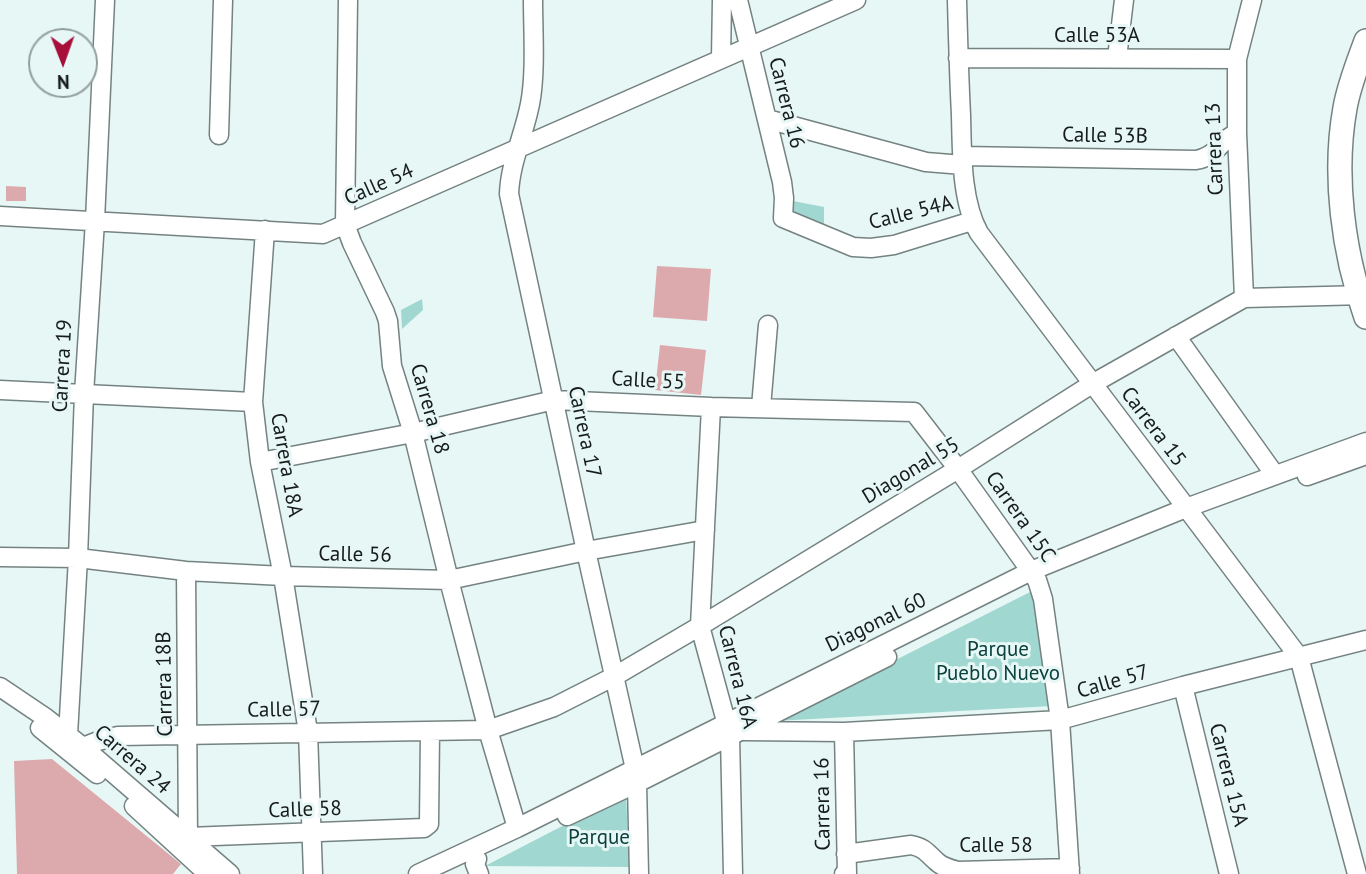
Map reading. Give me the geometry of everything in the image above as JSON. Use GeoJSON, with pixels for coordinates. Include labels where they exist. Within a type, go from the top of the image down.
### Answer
{"type":"FeatureCollection","features":[{"type":"Feature","properties":{"kind":"main road"},"geometry":{"type":"LineString","coordinates":[[1366,41],[1350,84],[1340,155],[1340,186],[1345,225],[1366,317]]}},
{"type":"Feature","properties":{"kind":"main road"},"geometry":{"type":"LineString","coordinates":[[1366,84],[1359,110],[1352,161],[1357,219],[1366,258]]}},
{"type":"Feature","properties":{"kind":"street","name":"Carrera 19"},"geometry":{"type":"LineString","coordinates":[[68,735],[105,0]]}},
{"type":"Feature","properties":{"kind":"street"},"geometry":{"type":"LineString","coordinates":[[219,135],[223,0]]}},
{"type":"Feature","properties":{"kind":"street","name":"Carrera 18"},"geometry":{"type":"LineString","coordinates":[[348,0],[345,225],[388,321],[392,366],[413,433],[488,730],[516,828]]}},
{"type":"Feature","properties":{"kind":"street","name":"Carrera 17"},"geometry":{"type":"LineString","coordinates":[[533,0],[530,105],[517,149],[509,194],[636,776],[639,874]]}},
{"type":"Feature","properties":{"kind":"street"},"geometry":{"type":"LineString","coordinates":[[721,59],[722,0]]}},
{"type":"Feature","properties":{"kind":"street","name":"Carrera 16"},"geometry":{"type":"LineString","coordinates":[[737,0],[782,183],[783,218]]}},
{"type":"Feature","properties":{"kind":"street","name":"Calle 54"},"geometry":{"type":"LineString","coordinates":[[0,216],[323,234],[856,0]]}},
{"type":"Feature","properties":{"kind":"street","name":"Carrera 15"},"geometry":{"type":"LineString","coordinates":[[957,0],[963,161],[972,221],[1299,657],[1357,874]]}},
{"type":"Feature","properties":{"kind":"street"},"geometry":{"type":"LineString","coordinates":[[1116,58],[1124,0]]}},
{"type":"Feature","properties":{"kind":"street","name":"Carrera 13"},"geometry":{"type":"LineString","coordinates":[[1244,298],[1237,134],[1237,59],[1251,0]]}},
{"type":"Feature","properties":{"kind":"street","name":"Calle 53A"},"geometry":{"type":"LineString","coordinates":[[958,58],[1237,59]]}},
{"type":"Feature","properties":{"kind":"street","name":"Calle 53B"},"geometry":{"type":"LineString","coordinates":[[766,119],[915,159],[947,164],[963,161],[1196,160],[1207,158],[1225,140],[1237,134]]}},
{"type":"Feature","properties":{"kind":"street","name":"Calle 54A"},"geometry":{"type":"LineString","coordinates":[[783,218],[853,247],[871,248],[894,245],[972,221]]}},
{"type":"Feature","properties":{"kind":"street","name":"Carrera 18A"},"geometry":{"type":"LineString","coordinates":[[265,230],[253,402],[260,462],[283,576],[308,732],[313,874]]}},
{"type":"Feature","properties":{"kind":"street","name":"Diagonal 55"},"geometry":{"type":"LineString","coordinates":[[488,730],[554,707],[615,676],[958,469],[1092,384],[1244,298],[1362,295]]}},
{"type":"Feature","properties":{"kind":"street"},"geometry":{"type":"LineString","coordinates":[[761,408],[768,325]]}},
{"type":"Feature","properties":{"kind":"street"},"geometry":{"type":"LineString","coordinates":[[1176,336],[1275,475]]}},
{"type":"Feature","properties":{"kind":"street"},"geometry":{"type":"LineString","coordinates":[[0,390],[253,402]]}},
{"type":"Feature","properties":{"kind":"street","name":"Calle 55"},"geometry":{"type":"LineString","coordinates":[[260,462],[413,433],[554,400],[914,412]]}},
{"type":"Feature","properties":{"kind":"street","name":"Carrera 16A"},"geometry":{"type":"LineString","coordinates":[[710,407],[700,626],[732,730],[733,874]]}},
{"type":"Feature","properties":{"kind":"street","name":"Carrera 15C"},"geometry":{"type":"LineString","coordinates":[[914,412],[1034,576],[1043,599],[1060,720],[1070,871]]}},
{"type":"Feature","properties":{"kind":"street","name":"Diagonal 60"},"geometry":{"type":"LineString","coordinates":[[418,874],[732,730],[1034,576],[1275,475],[1366,442]]}},
{"type":"Feature","properties":{"kind":"street","name":"Diagonal 60"},"geometry":{"type":"LineString","coordinates":[[1188,512],[1366,456]]}},
{"type":"Feature","properties":{"kind":"street","name":"Calle 56"},"geometry":{"type":"LineString","coordinates":[[0,557],[78,558],[186,571],[283,576],[449,580],[586,551],[705,530]]}},
{"type":"Feature","properties":{"kind":"street","name":"Carrera 18B"},"geometry":{"type":"LineString","coordinates":[[186,571],[188,838]]}},
{"type":"Feature","properties":{"kind":"street","name":"Calle 57"},"geometry":{"type":"LineString","coordinates":[[732,730],[844,732],[1060,720],[1366,640]]}},
{"type":"Feature","properties":{"kind":"street","name":"Carrera 15A"},"geometry":{"type":"LineString","coordinates":[[1184,686],[1229,874]]}},
{"type":"Feature","properties":{"kind":"street","name":"Carrera 24"},"geometry":{"type":"LineString","coordinates":[[0,687],[83,747],[230,874]]}},
{"type":"Feature","properties":{"kind":"street","name":"Carrera 24"},"geometry":{"type":"LineString","coordinates":[[0,699],[110,785],[208,874]]}},
{"type":"Feature","properties":{"kind":"street","name":"Calle 57"},"geometry":{"type":"LineString","coordinates":[[83,747],[118,736],[488,730]]}},
{"type":"Feature","properties":{"kind":"street","name":"Calle 58"},"geometry":{"type":"LineString","coordinates":[[188,838],[424,828],[429,824],[430,732]]}},
{"type":"Feature","properties":{"kind":"street","name":"Carrera 16"},"geometry":{"type":"LineString","coordinates":[[844,732],[846,874]]}},
{"type":"Feature","properties":{"kind":"street","name":"Diagonal 60"},"geometry":{"type":"LineString","coordinates":[[444,874],[478,866],[636,776]]}},
{"type":"Feature","properties":{"kind":"street","name":"Calle 58"},"geometry":{"type":"LineString","coordinates":[[846,855],[911,845],[921,847],[937,862],[958,871],[1070,871]]}},
{"type":"Feature","properties":{"kind":"green space"},"geometry":{"type":"Polygon","coordinates":[[[788,200],[824,207],[824,225],[786,215],[788,200]]]}},
{"type":"Feature","properties":{"kind":"green space"},"geometry":{"type":"Polygon","coordinates":[[[422,299],[423,310],[402,329],[401,310],[422,299]]]}},
{"type":"Feature","properties":{"kind":"green space","name":"Parque Pueblo Nuevo"},"geometry":{"type":"Polygon","coordinates":[[[1034,590],[1052,706],[775,721],[1034,590]]]}},
{"type":"Feature","properties":{"kind":"green space","name":"Parque"},"geometry":{"type":"Polygon","coordinates":[[[626,793],[629,867],[485,866],[626,793]]]}},
{"type":"Feature","properties":{"kind":"building"},"geometry":{"type":"Polygon","coordinates":[[[6,186],[26,187],[26,201],[6,201],[6,186]]]}},
{"type":"Feature","properties":{"kind":"building"},"geometry":{"type":"Polygon","coordinates":[[[657,266],[711,269],[707,321],[653,317],[657,266]]]}},
{"type":"Feature","properties":{"kind":"building"},"geometry":{"type":"Polygon","coordinates":[[[660,345],[706,350],[701,395],[655,390],[660,345]]]}},
{"type":"Feature","properties":{"kind":"building"},"geometry":{"type":"Polygon","coordinates":[[[52,759],[181,864],[173,874],[17,874],[14,761],[52,759]]]}}]}
